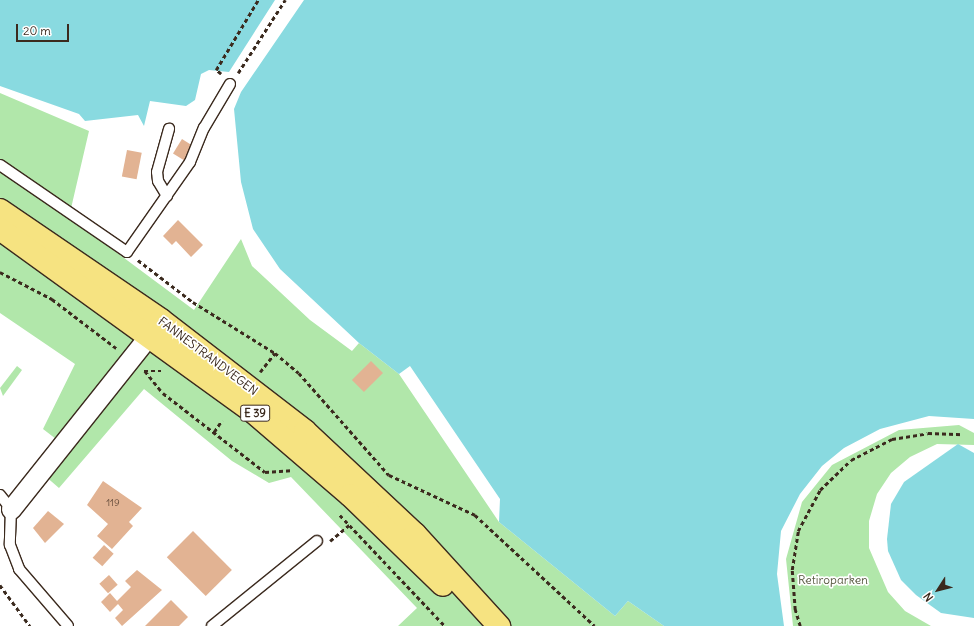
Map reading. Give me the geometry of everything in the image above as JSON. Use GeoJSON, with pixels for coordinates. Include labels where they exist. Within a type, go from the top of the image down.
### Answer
{"type":"FeatureCollection","features":[{"type":"Feature","properties":{"kind":"highway","name":"FANNESTRANDVEGEN"},"geometry":{"type":"LineString","coordinates":[[0,210],[155,328],[322,447],[415,534],[498,626]]}},
{"type":"Feature","properties":{"kind":"highway","name":"FANNESTRANDVEGEN"},"geometry":{"type":"LineString","coordinates":[[0,230],[155,328],[304,453],[486,626]]}},
{"type":"Feature","properties":{"kind":"street"},"geometry":{"type":"LineString","coordinates":[[5,502],[155,328]]}},
{"type":"Feature","properties":{"kind":"lane"},"geometry":{"type":"LineString","coordinates":[[0,165],[128,252],[190,162],[204,128],[230,84]]}},
{"type":"Feature","properties":{"kind":"lane"},"geometry":{"type":"LineString","coordinates":[[167,196],[158,181],[157,172],[169,129]]}},
{"type":"Feature","properties":{"kind":"lane"},"geometry":{"type":"LineString","coordinates":[[5,502],[10,545],[19,570],[68,626]]}},
{"type":"Feature","properties":{"kind":"lane"},"geometry":{"type":"LineString","coordinates":[[212,626],[317,541]]}},
{"type":"Feature","properties":{"kind":"path"},"geometry":{"type":"LineString","coordinates":[[216,70],[258,0]]}},
{"type":"Feature","properties":{"kind":"path"},"geometry":{"type":"LineString","coordinates":[[230,84],[285,0]]}},
{"type":"Feature","properties":{"kind":"path"},"geometry":{"type":"LineString","coordinates":[[128,252],[194,302],[275,353],[299,373],[389,475],[412,483],[475,515],[595,626]]}},
{"type":"Feature","properties":{"kind":"path"},"geometry":{"type":"LineString","coordinates":[[0,272],[52,299],[116,348]]}},
{"type":"Feature","properties":{"kind":"path"},"geometry":{"type":"LineString","coordinates":[[260,372],[275,353]]}},
{"type":"Feature","properties":{"kind":"path"},"geometry":{"type":"LineString","coordinates":[[141,368],[163,393],[265,472],[271,474],[293,469]]}},
{"type":"Feature","properties":{"kind":"path"},"geometry":{"type":"LineString","coordinates":[[145,371],[168,374]]}},
{"type":"Feature","properties":{"kind":"path"},"geometry":{"type":"LineString","coordinates":[[214,432],[222,420]]}},
{"type":"Feature","properties":{"kind":"path"},"geometry":{"type":"LineString","coordinates":[[800,626],[795,610],[792,570],[798,532],[820,490],[851,460],[892,439],[928,433],[963,434]]}},
{"type":"Feature","properties":{"kind":"path"},"geometry":{"type":"LineString","coordinates":[[288,464],[298,473]]}},
{"type":"Feature","properties":{"kind":"path"},"geometry":{"type":"LineString","coordinates":[[338,514],[445,626]]}},
{"type":"Feature","properties":{"kind":"path"},"geometry":{"type":"LineString","coordinates":[[317,541],[328,543],[349,524]]}},
{"type":"Feature","properties":{"kind":"path"},"geometry":{"type":"LineString","coordinates":[[0,586],[30,626]]}},
{"type":"Feature","properties":{"kind":"green space"},"geometry":{"type":"Polygon","coordinates":[[[0,93],[89,131],[69,217],[194,310],[241,239],[252,266],[310,320],[352,351],[359,343],[399,374],[499,522],[615,616],[628,601],[664,626],[398,626],[417,608],[291,477],[269,483],[232,461],[144,389],[59,488],[37,469],[56,439],[43,429],[75,364],[0,313],[0,93]]]}},
{"type":"Feature","properties":{"kind":"green space"},"geometry":{"type":"Polygon","coordinates":[[[17,366],[22,370],[3,396],[0,388],[17,366]]]}},
{"type":"Feature","properties":{"kind":"green space","name":"Retiroparken"},"geometry":{"type":"Polygon","coordinates":[[[959,425],[974,433],[974,445],[937,444],[910,457],[891,473],[877,494],[869,521],[869,548],[888,592],[905,611],[931,626],[793,626],[786,559],[802,502],[832,465],[899,430],[959,425]]]}},
{"type":"Feature","properties":{"kind":"water"},"geometry":{"type":"Polygon","coordinates":[[[0,0],[275,0],[229,72],[209,70],[201,74],[195,100],[186,106],[150,101],[144,126],[138,115],[85,121],[79,114],[0,86],[0,0]]]}},
{"type":"Feature","properties":{"kind":"water"},"geometry":{"type":"Polygon","coordinates":[[[304,0],[974,0],[974,419],[929,416],[880,429],[844,448],[822,466],[800,494],[781,531],[777,574],[784,626],[664,626],[628,601],[615,616],[499,522],[500,499],[410,366],[399,374],[359,343],[280,269],[253,229],[241,182],[234,109],[241,92],[304,0]]]}},
{"type":"Feature","properties":{"kind":"water"},"geometry":{"type":"Polygon","coordinates":[[[958,444],[974,453],[974,618],[941,613],[916,595],[901,580],[888,551],[887,539],[891,504],[904,482],[958,444]]]}},
{"type":"Feature","properties":{"kind":"building"},"geometry":{"type":"Polygon","coordinates":[[[182,139],[193,146],[184,160],[173,153],[182,139]]]}},
{"type":"Feature","properties":{"kind":"building"},"geometry":{"type":"Polygon","coordinates":[[[127,150],[142,153],[137,179],[122,177],[127,150]]]}},
{"type":"Feature","properties":{"kind":"building"},"geometry":{"type":"Polygon","coordinates":[[[178,220],[203,245],[191,257],[176,241],[172,245],[163,236],[178,220]]]}},
{"type":"Feature","properties":{"kind":"building"},"geometry":{"type":"Polygon","coordinates":[[[371,361],[383,373],[364,392],[352,380],[371,361]]]}},
{"type":"Feature","properties":{"kind":"building"},"geometry":{"type":"Polygon","coordinates":[[[103,481],[142,508],[129,522],[133,526],[112,549],[97,536],[108,524],[87,505],[103,481]]]}},
{"type":"Feature","properties":{"kind":"building"},"geometry":{"type":"Polygon","coordinates":[[[48,511],[64,524],[45,543],[33,528],[48,511]]]}},
{"type":"Feature","properties":{"kind":"building"},"geometry":{"type":"Polygon","coordinates":[[[193,531],[232,570],[206,596],[167,557],[193,531]]]}},
{"type":"Feature","properties":{"kind":"building"},"geometry":{"type":"Polygon","coordinates":[[[104,545],[114,554],[102,566],[93,558],[104,545]]]}},
{"type":"Feature","properties":{"kind":"building"},"geometry":{"type":"Polygon","coordinates":[[[137,570],[162,590],[122,626],[115,618],[123,610],[118,604],[110,612],[101,602],[110,593],[117,601],[131,587],[125,581],[137,570]]]}},
{"type":"Feature","properties":{"kind":"building"},"geometry":{"type":"Polygon","coordinates":[[[109,575],[118,585],[108,593],[99,584],[109,575]]]}},
{"type":"Feature","properties":{"kind":"building"},"geometry":{"type":"Polygon","coordinates":[[[171,600],[188,617],[179,626],[145,626],[171,600]]]}}]}
